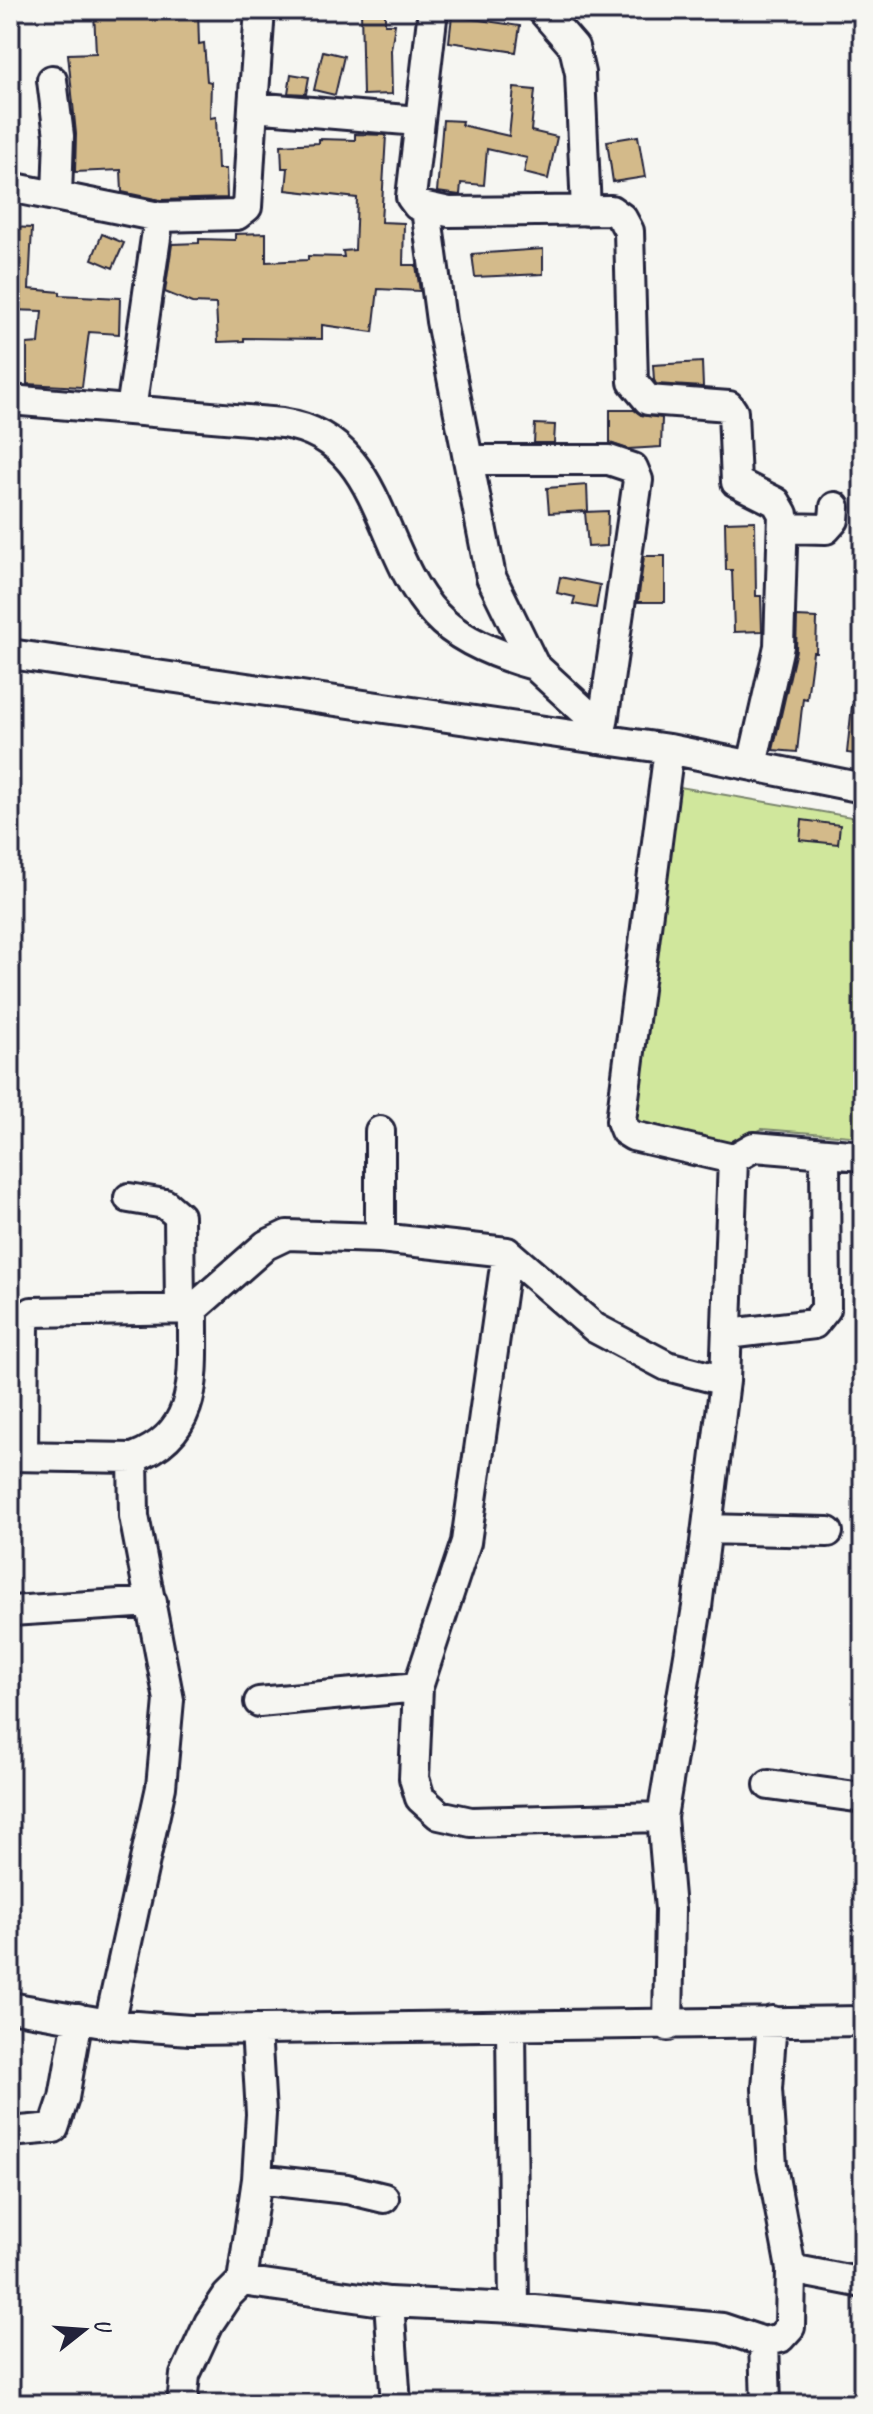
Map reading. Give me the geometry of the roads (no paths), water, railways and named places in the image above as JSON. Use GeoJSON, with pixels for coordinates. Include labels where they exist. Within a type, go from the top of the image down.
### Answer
{"type":"FeatureCollection","features":[{"type":"Feature","properties":{"kind":"street"},"geometry":{"type":"LineString","coordinates":[[10,187],[159,217],[237,215],[247,207],[260,10]]}},
{"type":"Feature","properties":{"kind":"street"},"geometry":{"type":"LineString","coordinates":[[433,10],[411,197],[417,205],[426,209],[449,212],[611,210],[622,218],[629,231],[633,382],[639,394],[648,400],[729,406],[733,412],[736,482],[776,502],[785,528],[779,646],[752,765]]}},
{"type":"Feature","properties":{"kind":"street"},"geometry":{"type":"LineString","coordinates":[[542,10],[574,47],[580,73],[586,211]]}},
{"type":"Feature","properties":{"kind":"street"},"geometry":{"type":"LineString","coordinates":[[52,80],[59,136],[57,196]]}},
{"type":"Feature","properties":{"kind":"street"},"geometry":{"type":"LineString","coordinates":[[253,107],[418,121]]}},
{"type":"Feature","properties":{"kind":"street"},"geometry":{"type":"LineString","coordinates":[[426,209],[441,321],[491,577],[534,665],[600,730]]}},
{"type":"Feature","properties":{"kind":"street"},"geometry":{"type":"LineString","coordinates":[[131,410],[159,217]]}},
{"type":"Feature","properties":{"kind":"street"},"geometry":{"type":"LineString","coordinates":[[10,400],[282,423],[303,426],[331,439],[345,451],[359,473],[412,581],[437,616],[499,655],[534,665]]}},
{"type":"Feature","properties":{"kind":"street"},"geometry":{"type":"LineString","coordinates":[[468,460],[609,460],[633,468],[638,480],[600,730]]}},
{"type":"Feature","properties":{"kind":"street"},"geometry":{"type":"LineString","coordinates":[[785,528],[826,529],[834,520],[835,507]]}},
{"type":"Feature","properties":{"kind":"street"},"geometry":{"type":"LineString","coordinates":[[10,654],[600,730],[669,749],[863,788]]}},
{"type":"Feature","properties":{"kind":"street"},"geometry":{"type":"LineString","coordinates":[[669,749],[621,1121],[633,1136],[733,1159],[754,1147],[863,1156]]}},
{"type":"Feature","properties":{"kind":"street"},"geometry":{"type":"LineString","coordinates":[[380,1131],[380,1238]]}},
{"type":"Feature","properties":{"kind":"street"},"geometry":{"type":"LineString","coordinates":[[728,1334],[814,1324],[822,1318],[826,1309],[825,1155]]}},
{"type":"Feature","properties":{"kind":"street"},"geometry":{"type":"LineString","coordinates":[[668,2026],[670,1909],[662,1817],[707,1529],[725,1381],[733,1159]]}},
{"type":"Feature","properties":{"kind":"street"},"geometry":{"type":"LineString","coordinates":[[129,1198],[165,1204],[179,1216],[186,1309],[192,1378],[184,1419],[167,1439],[133,1458],[17,1456],[24,1322],[32,1312],[186,1309],[266,1245],[287,1235],[380,1238],[507,1252],[595,1328],[667,1366],[725,1381]]}},
{"type":"Feature","properties":{"kind":"street"},"geometry":{"type":"LineString","coordinates":[[507,1252],[466,1542],[418,1687],[414,1778],[420,1798],[439,1815],[471,1822],[662,1817]]}},
{"type":"Feature","properties":{"kind":"street"},"geometry":{"type":"LineString","coordinates":[[109,2024],[161,1787],[169,1700],[134,1516],[133,1458]]}},
{"type":"Feature","properties":{"kind":"street"},"geometry":{"type":"LineString","coordinates":[[707,1529],[828,1532]]}},
{"type":"Feature","properties":{"kind":"street"},"geometry":{"type":"LineString","coordinates":[[11,1611],[152,1602]]}},
{"type":"Feature","properties":{"kind":"street"},"geometry":{"type":"LineString","coordinates":[[259,1702],[418,1687]]}},
{"type":"Feature","properties":{"kind":"street"},"geometry":{"type":"LineString","coordinates":[[769,1785],[863,1798]]}},
{"type":"Feature","properties":{"kind":"street"},"geometry":{"type":"LineString","coordinates":[[10,2007],[109,2024],[190,2030],[863,2021]]}},
{"type":"Feature","properties":{"kind":"street"},"geometry":{"type":"LineString","coordinates":[[10,2132],[54,2128],[62,2107],[78,2018]]}},
{"type":"Feature","properties":{"kind":"street"},"geometry":{"type":"LineString","coordinates":[[242,2281],[389,2302],[514,2308],[722,2328],[764,2342],[780,2338],[790,2327],[791,2269],[772,2166],[767,2089],[772,2021]]}},
{"type":"Feature","properties":{"kind":"street"},"geometry":{"type":"LineString","coordinates":[[511,2027],[514,2308]]}},
{"type":"Feature","properties":{"kind":"street"},"geometry":{"type":"LineString","coordinates":[[182,2404],[185,2375],[209,2323],[227,2296],[242,2281],[257,2179],[261,2114],[256,2029]]}},
{"type":"Feature","properties":{"kind":"street"},"geometry":{"type":"LineString","coordinates":[[257,2179],[347,2189],[384,2198]]}},
{"type":"Feature","properties":{"kind":"street"},"geometry":{"type":"LineString","coordinates":[[791,2269],[863,2283]]}},
{"type":"Feature","properties":{"kind":"street"},"geometry":{"type":"LineString","coordinates":[[389,2302],[396,2404]]}},
{"type":"Feature","properties":{"kind":"street"},"geometry":{"type":"LineString","coordinates":[[764,2342],[766,2404]]}}]}
